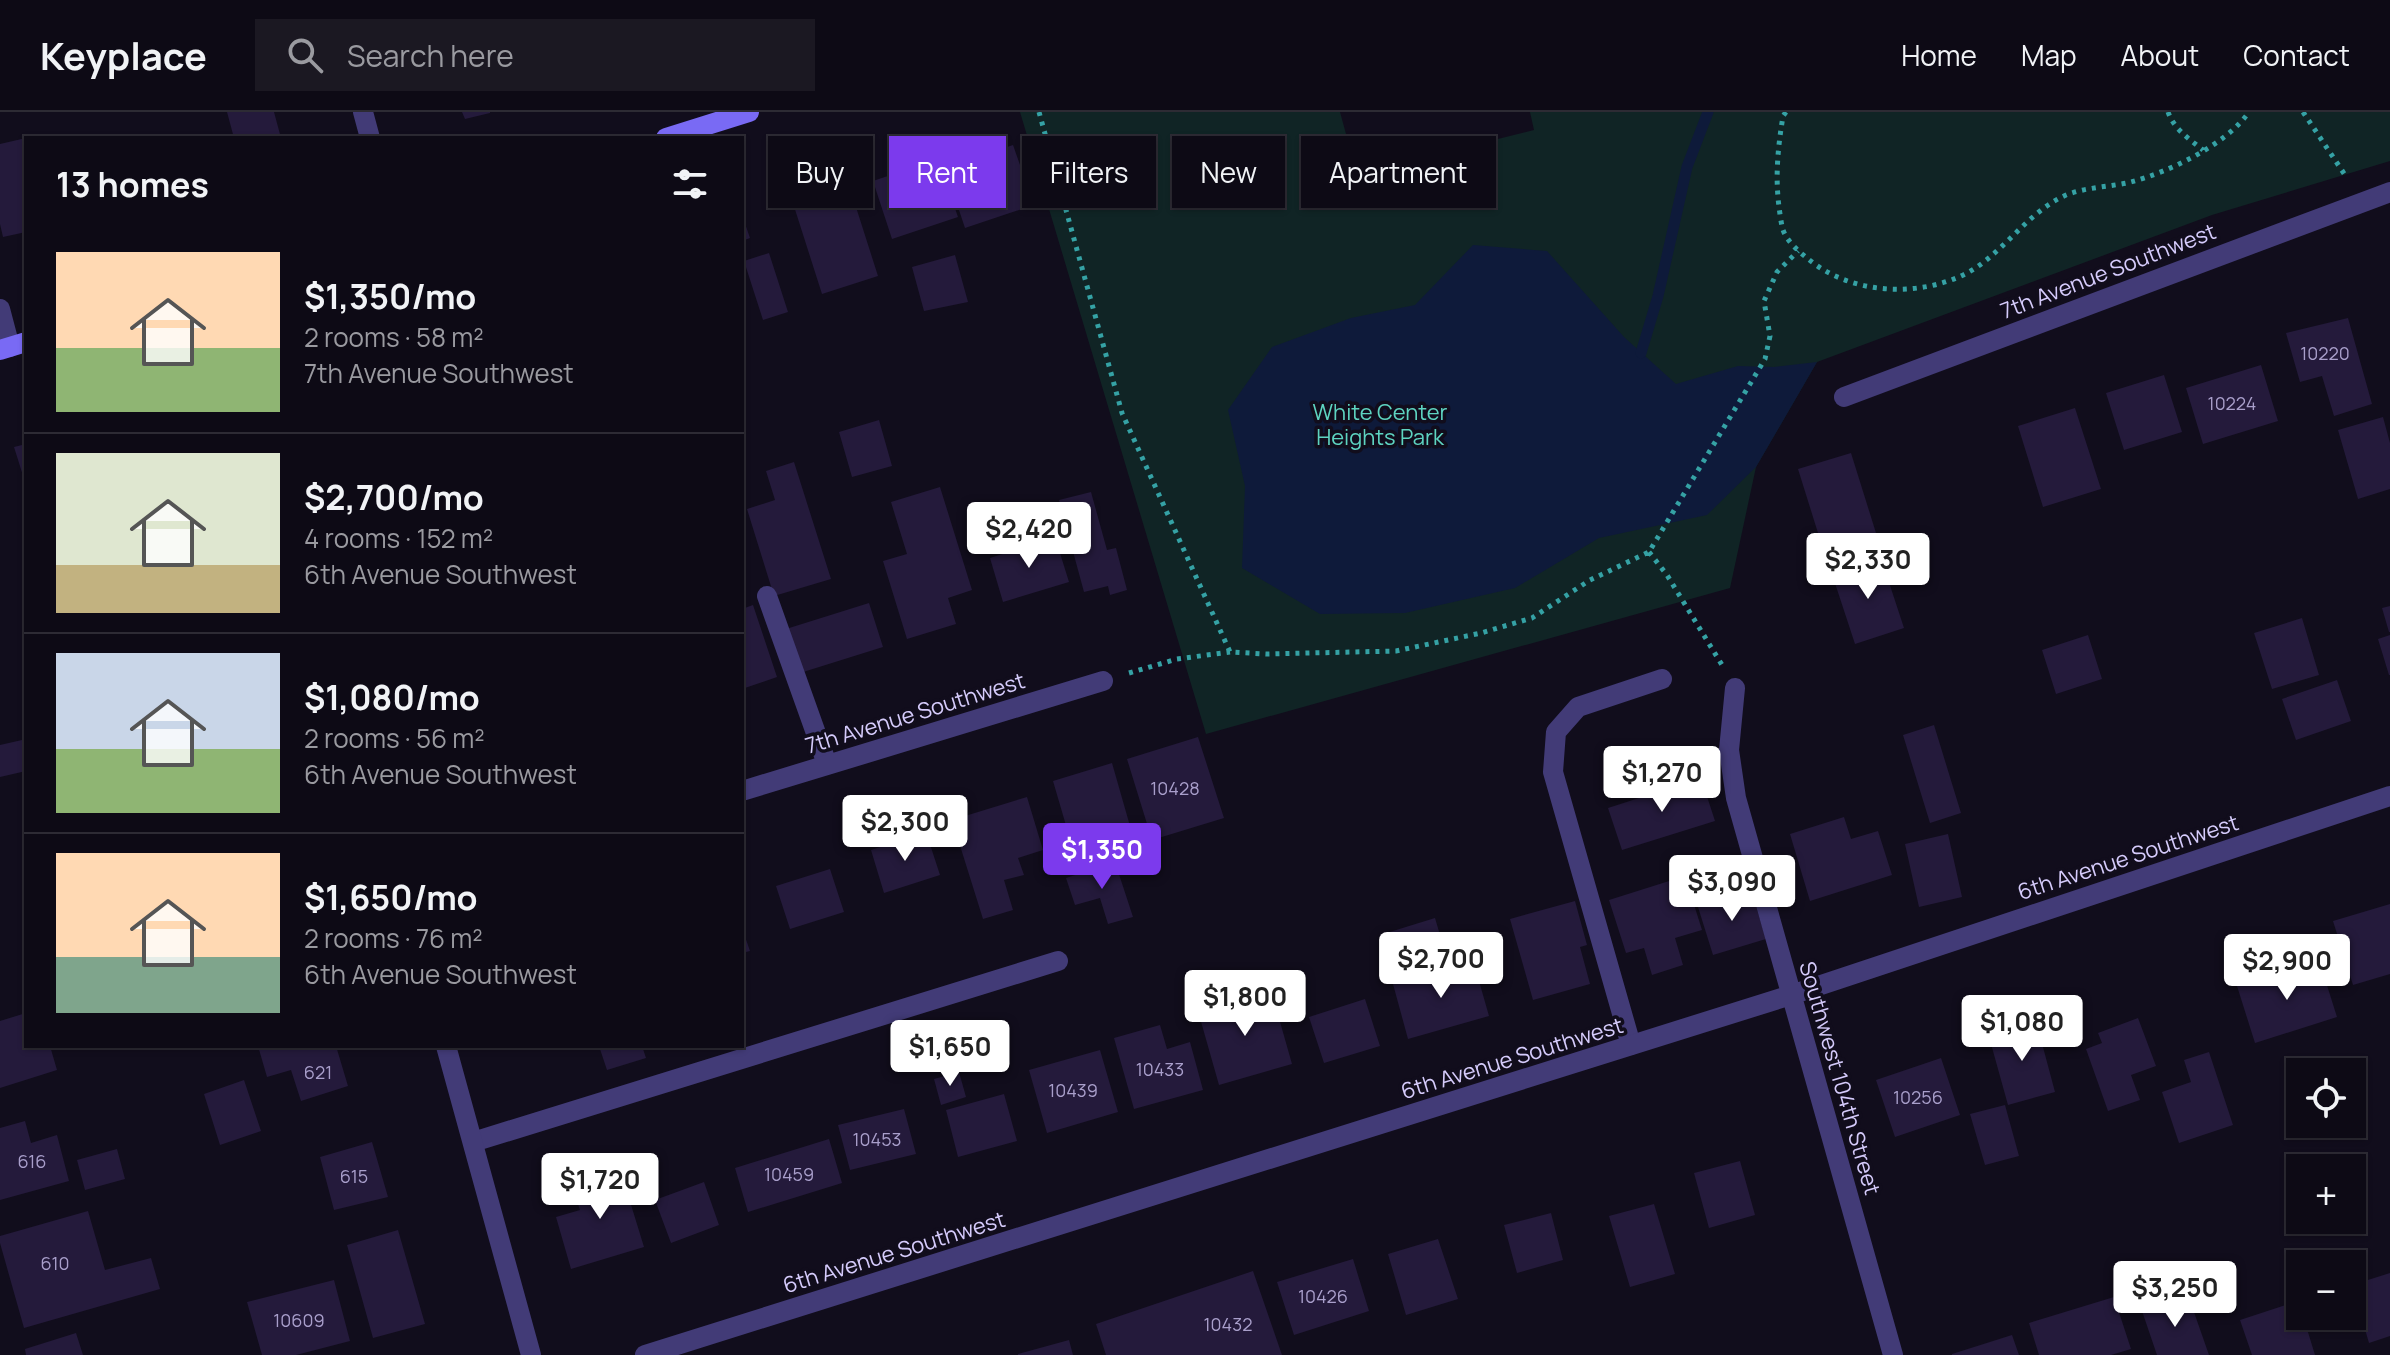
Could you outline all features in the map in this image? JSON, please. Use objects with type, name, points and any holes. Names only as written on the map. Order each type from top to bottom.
[{"type":"street","points":[[363,112],[369,136]]},
{"type":"street","points":[[672,136],[749,112]]},
{"type":"street","name":"7th Avenue Southwest","points":[[1844,397],[2390,192]]},
{"type":"street","points":[[0,309],[12,346]]},
{"type":"street","points":[[767,596],[827,764]]},
{"type":"street","points":[[1631,1045],[1553,772],[1556,732],[1578,707],[1662,679]]},
{"type":"street","name":"7th Avenue Southwest","points":[[744,790],[1103,681]]},
{"type":"street","name":"Southwest 104th Street","points":[[1735,688],[1729,750],[1736,798],[1893,1355]]},
{"type":"street","name":"6th Avenue Southwest","points":[[645,1355],[1791,995],[2390,796]]},
{"type":"street","points":[[473,1142],[1058,961]]},
{"type":"street","points":[[447,1048],[531,1355]]},
{"type":"path","points":[[1039,112],[1122,413],[1230,652]]},
{"type":"path","points":[[1786,112],[1778,148],[1776,180],[1784,232],[1798,251],[1817,267],[1847,282],[1883,289],[1924,287],[1961,276],[1986,261],[2050,203],[2070,193],[2132,181],[2180,165],[2240,126],[2249,112]]},
{"type":"path","points":[[2168,112],[2181,134],[2203,150]]},
{"type":"path","points":[[2303,112],[2363,201]]},
{"type":"path","points":[[1103,681],[1177,659],[1230,652],[1396,651],[1481,633],[1532,618],[1590,580],[1649,552],[1765,359],[1770,336],[1764,301],[1777,272],[1798,251]]},
{"type":"path","points":[[1649,552],[1700,627],[1735,688]]},
{"type":"green space","name":"White Center Heights Park","points":[[1020,112],[1340,112],[1347,136],[1301,136],[1301,208],[1496,208],[1496,139],[1534,130],[1530,112],[2390,112],[2390,161],[2212,215],[1817,362],[1756,467],[1730,588],[1206,734],[1049,208],[1156,208],[1156,136],[1027,136]]},
{"type":"water","points":[[1473,245],[1547,251],[1624,337],[1676,384],[1738,366],[1774,367],[1817,362],[1756,467],[1707,515],[1599,538],[1515,588],[1405,613],[1320,614],[1242,568],[1245,486],[1228,410],[1272,347],[1351,318],[1415,305]]},
{"type":"building","points":[[227,112],[274,112],[280,136],[233,136]]},
{"type":"building","points":[[462,112],[490,112],[490,113],[465,119]]},
{"type":"building","points":[[24,138],[24,232],[3,237],[0,224],[0,144]]},
{"type":"building","points":[[1013,145],[1022,171],[1022,208],[1025,208],[965,228],[958,208],[1006,208],[1006,147]]},
{"type":"building","points":[[889,176],[889,208],[955,208],[958,217],[892,239],[873,181]]},
{"type":"building","points":[[795,208],[856,208],[878,276],[822,294]]},
{"type":"building","points":[[744,221],[750,238],[744,240]]},
{"type":"building","points":[[769,253],[788,312],[763,320],[744,261]]},
{"type":"building","points":[[955,255],[968,302],[924,311],[912,267]]},
{"type":"building","points":[[2348,318],[2372,404],[2334,416],[2322,376],[2300,382],[2286,333]]},
{"type":"building","points":[[2261,365],[2278,421],[2203,444],[2186,388]]},
{"type":"building","points":[[2164,375],[2182,432],[2124,450],[2106,393]]},
{"type":"building","points":[[2075,408],[2101,489],[2043,507],[2018,426]]},
{"type":"building","points":[[2383,417],[2390,443],[2390,489],[2358,499],[2338,430]]},
{"type":"building","points":[[879,420],[892,466],[852,477],[839,432]]},
{"type":"building","points":[[24,444],[24,479],[14,447]]},
{"type":"building","points":[[1851,453],[1876,533],[1823,549],[1798,469]]},
{"type":"building","points":[[794,462],[831,579],[774,596],[747,509],[775,500],[766,471]]},
{"type":"building","points":[[940,487],[972,590],[948,598],[956,624],[907,639],[883,561],[907,554],[891,502]]},
{"type":"building","points":[[1091,492],[1107,550],[1116,548],[1127,590],[1110,595],[1108,586],[1084,592],[1059,500]]},
{"type":"building","points":[[1055,537],[1069,582],[1003,602],[990,558]]},
{"type":"building","points":[[1881,558],[1904,628],[1855,644],[1832,574]]},
{"type":"building","points":[[869,603],[883,647],[800,673],[786,629]]},
{"type":"building","points":[[753,605],[777,677],[744,688],[744,608]]},
{"type":"building","points":[[2390,606],[2390,632],[2389,632],[2382,608]]},
{"type":"building","points":[[2302,618],[2319,675],[2272,689],[2254,633]]},
{"type":"building","points":[[2088,635],[2102,679],[2056,694],[2042,650]]},
{"type":"building","points":[[2390,635],[2390,675],[2389,675],[2378,639]]},
{"type":"building","points":[[2337,680],[2351,721],[2296,740],[2282,699]]},
{"type":"building","points":[[1934,725],[1961,813],[1930,823],[1903,735]]},
{"type":"building","points":[[1198,737],[1224,818],[1152,840],[1127,759]]},
{"type":"building","points":[[22,740],[24,771],[0,777],[0,745]]},
{"type":"building","points":[[1112,763],[1136,847],[1077,863],[1053,781]]},
{"type":"building","points":[[1701,778],[1715,821],[1622,850],[1608,808]]},
{"type":"building","points":[[1027,797],[1043,850],[1018,858],[1024,875],[1004,880],[1013,910],[983,919],[952,820]]},
{"type":"building","points":[[1844,817],[1851,839],[1878,831],[1892,875],[1810,901],[1790,834]]},
{"type":"building","points":[[926,832],[940,875],[884,893],[871,850]]},
{"type":"building","points":[[1948,834],[1962,897],[1919,907],[1905,844]]},
{"type":"building","points":[[1115,862],[1133,917],[1108,924],[1100,898],[1075,905],[1066,878]]},
{"type":"building","points":[[830,869],[844,912],[790,929],[776,886]]},
{"type":"building","points":[[1685,876],[1702,930],[1675,938],[1683,965],[1652,975],[1644,948],[1626,953],[1609,900]]},
{"type":"building","points":[[1751,890],[1766,939],[1713,955],[1698,907]]},
{"type":"building","points":[[1575,901],[1587,945],[1580,947],[1590,984],[1533,1000],[1510,919]]},
{"type":"building","points":[[2390,904],[2390,974],[2353,985],[2333,921]]},
{"type":"building","points":[[1435,918],[1448,962],[1393,978],[1380,935]]},
{"type":"building","points":[[744,934],[750,951],[744,952]]},
{"type":"building","points":[[1473,960],[1489,1016],[1408,1039],[1393,984]]},
{"type":"building","points":[[2319,960],[2337,1017],[2255,1043],[2237,986]]},
{"type":"building","points":[[1271,990],[1292,1064],[1219,1085],[1198,1011]]},
{"type":"building","points":[[1365,999],[1380,1046],[1324,1063],[1309,1017]]},
{"type":"building","points":[[24,1014],[24,1048],[51,1048],[57,1070],[0,1088],[0,1021]]},
{"type":"building","points":[[2138,1018],[2156,1066],[2131,1075],[2140,1100],[2108,1111],[2086,1049],[2102,1043],[2098,1033]]},
{"type":"building","points":[[2036,1021],[2055,1092],[2008,1105],[1988,1033]]},
{"type":"building","points":[[1160,1025],[1167,1049],[1190,1042],[1203,1090],[1134,1109],[1114,1038]]},
{"type":"building","points":[[259,1048],[337,1048],[348,1086],[301,1101],[291,1070],[267,1077]]},
{"type":"building","points":[[600,1048],[643,1048],[646,1058],[607,1070]]},
{"type":"building","points":[[1100,1050],[1118,1112],[1047,1133],[1029,1070]]},
{"type":"building","points":[[2209,1052],[2233,1125],[2179,1143],[2162,1092],[2191,1082],[2184,1060]]},
{"type":"building","points":[[1941,1058],[1960,1115],[1895,1137],[1876,1080]]},
{"type":"building","points":[[959,1072],[966,1097],[941,1105],[934,1079]]},
{"type":"building","points":[[244,1080],[261,1131],[220,1145],[204,1094]]},
{"type":"building","points":[[1004,1094],[1017,1141],[958,1157],[946,1110]]},
{"type":"building","points":[[2005,1105],[2019,1156],[1985,1165],[1970,1114]]},
{"type":"building","points":[[904,1109],[916,1154],[850,1170],[838,1125]]},
{"type":"building","points":[[25,1121],[31,1143],[57,1135],[69,1181],[0,1200],[0,1128]]},
{"type":"building","points":[[829,1139],[842,1183],[748,1212],[735,1168]]},
{"type":"building","points":[[372,1142],[388,1197],[334,1210],[320,1157]]},
{"type":"building","points":[[117,1149],[125,1179],[85,1190],[77,1160]]},
{"type":"building","points":[[1740,1161],[1755,1215],[1709,1228],[1694,1173]]},
{"type":"building","points":[[620,1169],[644,1247],[571,1269],[556,1217],[580,1210],[571,1184]]},
{"type":"building","points":[[704,1182],[719,1225],[671,1243],[655,1200]]},
{"type":"building","points":[[1654,1204],[1675,1274],[1630,1287],[1609,1216]]},
{"type":"building","points":[[88,1211],[105,1270],[151,1258],[160,1289],[24,1328],[0,1236]]},
{"type":"building","points":[[1551,1213],[1563,1260],[1517,1273],[1504,1225]]},
{"type":"building","points":[[398,1230],[425,1324],[373,1338],[347,1245]]},
{"type":"building","points":[[1438,1239],[1458,1299],[1406,1315],[1388,1254]]},
{"type":"building","points":[[1353,1259],[1369,1311],[1294,1335],[1277,1282]]},
{"type":"building","points":[[1253,1271],[1282,1355],[1106,1355],[1096,1324]]},
{"type":"building","points":[[2390,1273],[2390,1336],[2369,1343],[2365,1330],[2366,1281]]},
{"type":"building","points":[[334,1280],[350,1341],[296,1355],[262,1355],[247,1302]]},
{"type":"building","points":[[2188,1295],[2209,1355],[2157,1355],[2142,1311]]},
{"type":"building","points":[[2114,1297],[2131,1349],[2111,1355],[2039,1355],[2029,1323]]},
{"type":"building","points":[[2286,1305],[2286,1330],[2307,1330],[2315,1355],[2252,1355],[2240,1320]]},
{"type":"building","points":[[76,1333],[83,1355],[26,1355],[25,1349]]},
{"type":"building","points":[[2012,1335],[2019,1355],[1952,1355],[1952,1354]]},
{"type":"building","points":[[1069,1340],[1073,1355],[1018,1355],[1018,1354]]},
{"type":"waterway","points":[[1641,353],[1658,296],[1687,167],[1708,112]]}]
